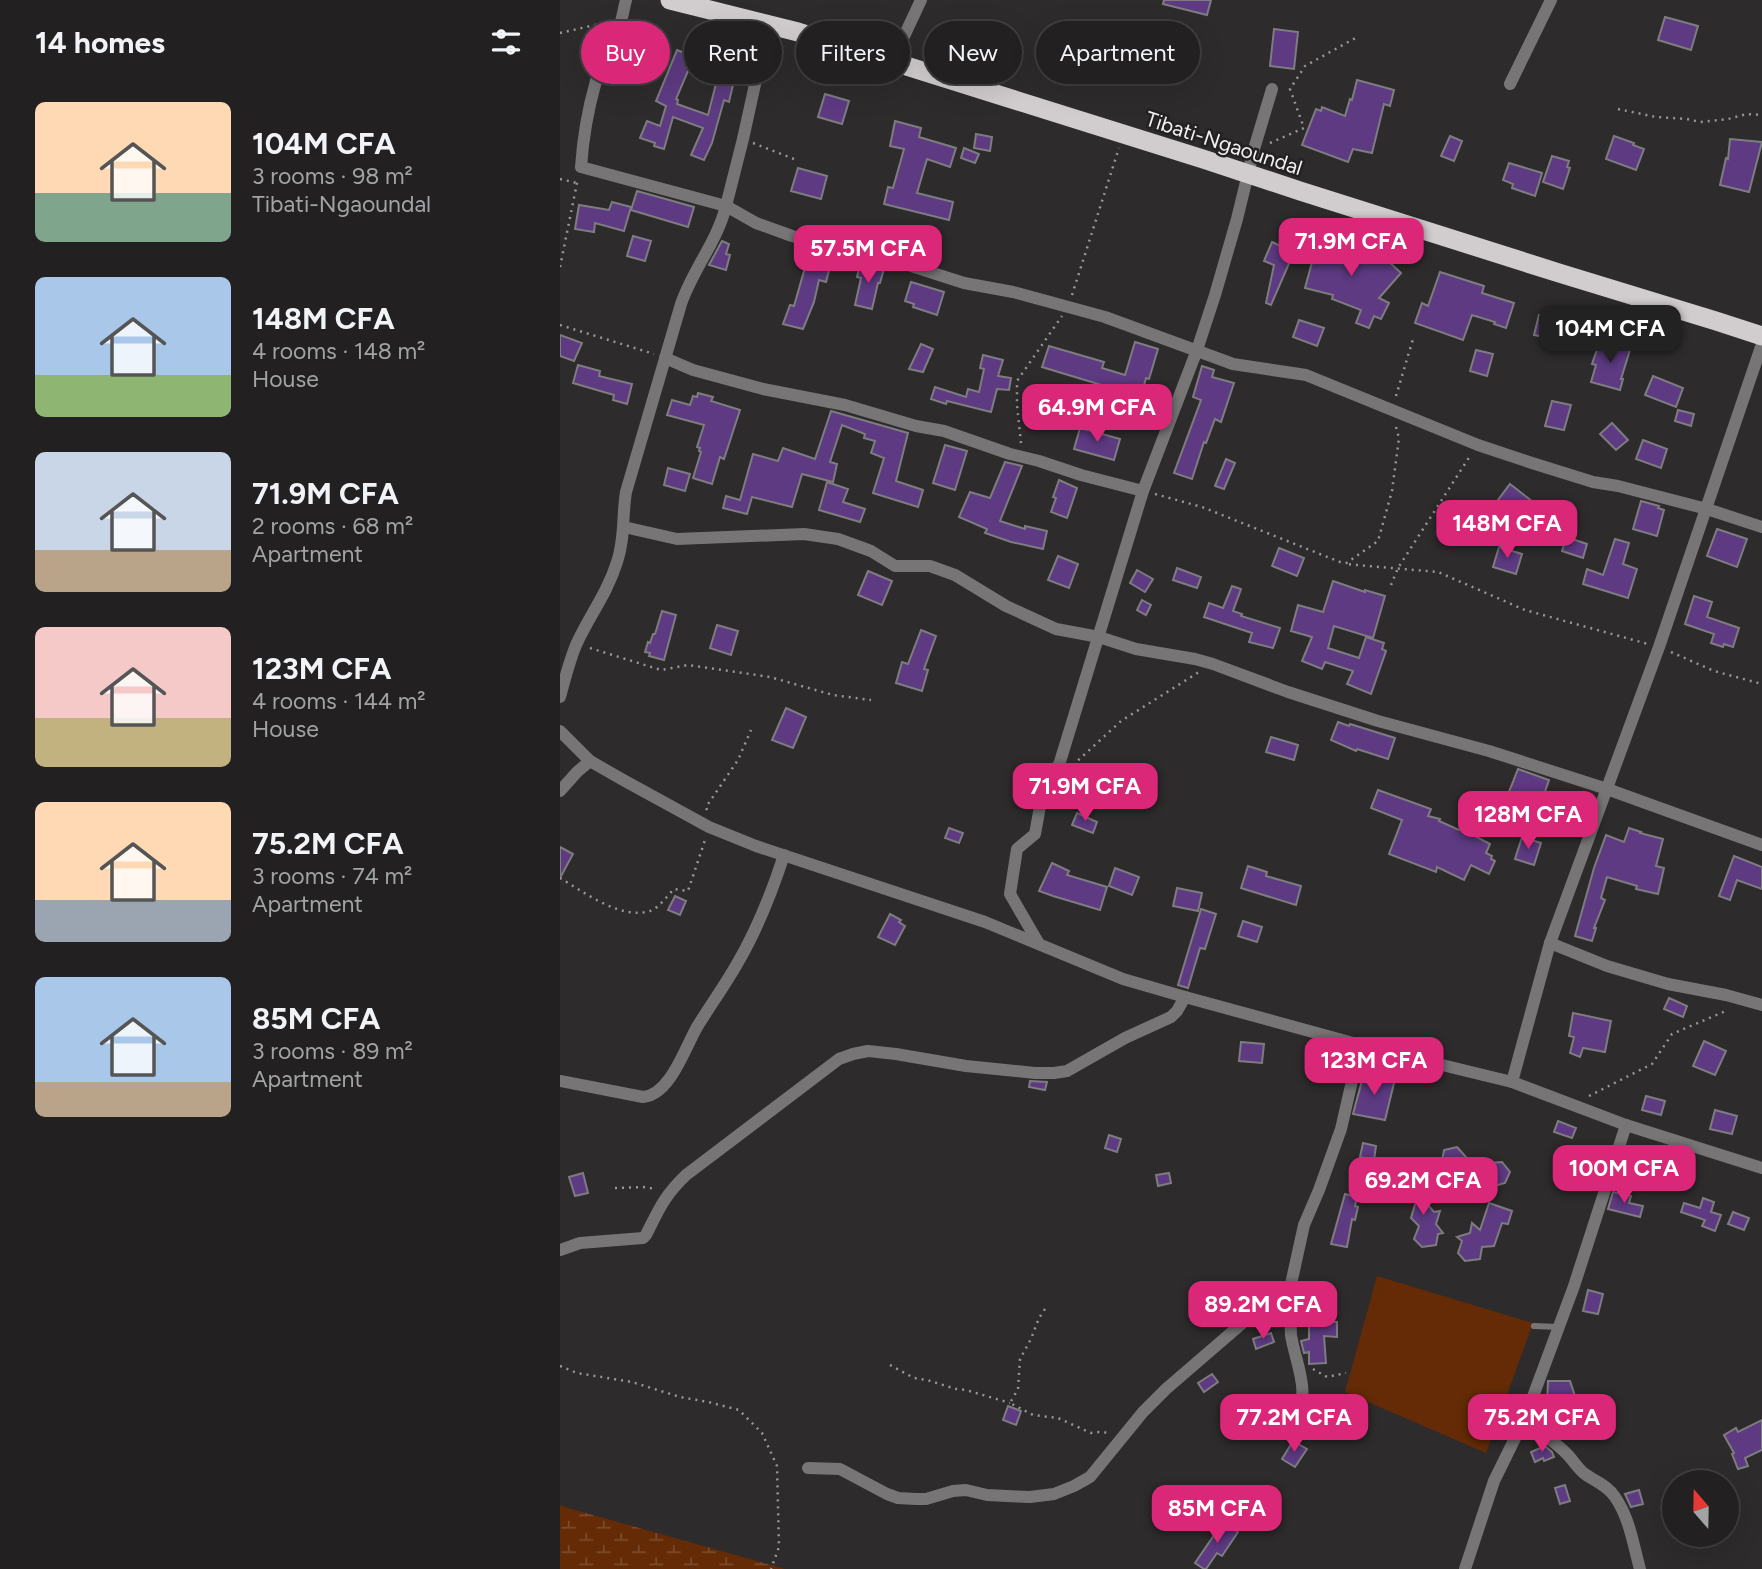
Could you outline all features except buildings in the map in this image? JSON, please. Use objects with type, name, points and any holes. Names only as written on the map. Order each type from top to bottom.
[{"type":"highway","name":"Tibati-Ngaoundal","points":[[670,0],[752,21]]},
{"type":"highway","name":"Tibati-Ngaoundal","points":[[910,68],[1762,337]]},
{"type":"street","points":[[626,0],[614,46],[597,78],[585,124],[581,167],[726,206],[757,223],[792,236],[871,253],[964,283],[1013,292],[1105,317],[1245,367],[1306,375],[1478,445],[1593,482],[1707,509],[1762,527]]},
{"type":"street","points":[[910,24],[921,0]]},
{"type":"street","points":[[1510,84],[1551,0]]},
{"type":"street","points":[[560,697],[577,643],[603,597],[621,548],[626,492],[687,285],[715,236],[726,206],[755,84]]},
{"type":"street","points":[[1039,944],[1010,894],[1017,849],[1035,834],[1041,801],[1055,782],[1049,774],[1059,765],[1143,491],[1197,351],[1230,244],[1272,89]]},
{"type":"street","points":[[1513,1082],[1550,943],[1659,647],[1762,344]]},
{"type":"street","points":[[665,358],[693,370],[772,391],[845,405],[916,426],[944,431],[1010,454],[1143,491]]},
{"type":"street","points":[[624,527],[677,539],[804,534],[838,539],[871,551],[895,566],[930,566],[954,575],[1006,606],[1056,629],[1099,636],[1136,649],[1213,664],[1356,714],[1489,751],[1607,789],[1762,845]]},
{"type":"street","points":[[560,731],[590,761],[709,827],[985,922],[1123,979],[1364,1046],[1513,1082],[1626,1125],[1762,1168]]},
{"type":"street","points":[[560,791],[590,761]]},
{"type":"street","points":[[560,1080],[643,1097],[659,1091],[739,962],[770,897],[784,855]]},
{"type":"street","points":[[1550,943],[1607,966],[1668,984],[1762,1005]]},
{"type":"street","points":[[560,1250],[580,1243],[643,1238],[670,1190],[685,1175],[839,1059],[868,1051],[1035,1073],[1067,1071],[1125,1038],[1171,1017],[1185,998]]},
{"type":"street","points":[[808,1468],[840,1469],[898,1498],[926,1499],[966,1490],[1007,1496],[1054,1494],[1090,1476],[1143,1412],[1196,1362],[1253,1314],[1287,1291],[1293,1278],[1304,1225],[1341,1129],[1364,1046]]},
{"type":"street","points":[[1465,1569],[1494,1481],[1525,1418],[1574,1286],[1626,1125]]},
{"type":"street","points":[[1287,1291],[1292,1304],[1291,1334],[1303,1394],[1302,1406],[1292,1421]]},
{"type":"street","points":[[1525,1418],[1568,1455],[1583,1472],[1604,1485],[1615,1496],[1626,1516],[1640,1569]]},
{"type":"lane","points":[[1534,1326],[1559,1327]]},
{"type":"path","points":[[560,33],[622,19]]},
{"type":"path","points":[[1254,149],[1304,128],[1290,89],[1305,66],[1359,36]]},
{"type":"path","points":[[1618,108],[1656,117],[1700,122],[1747,114],[1762,115]]},
{"type":"path","points":[[743,139],[794,159]]},
{"type":"path","points":[[560,179],[577,183],[560,267]]},
{"type":"path","points":[[560,325],[645,351]]},
{"type":"path","points":[[1345,564],[1377,541],[1381,528],[1392,491],[1399,438],[1392,409],[1413,339]]},
{"type":"path","points":[[1391,585],[1398,568],[1478,445]]},
{"type":"path","points":[[1143,491],[1202,507],[1345,564],[1438,572],[1525,610],[1659,647],[1714,671],[1762,684]]},
{"type":"path","points":[[577,643],[661,670],[688,666],[770,677],[833,695],[871,700]]},
{"type":"path","points":[[1073,764],[1121,721],[1213,664]]},
{"type":"path","points":[[560,878],[604,905],[635,913],[652,910],[674,889],[688,891],[709,827],[706,807],[738,760],[751,730]]},
{"type":"path","points":[[1570,1105],[1652,1064],[1672,1034],[1747,1001]]},
{"type":"path","points":[[615,1188],[670,1190]]},
{"type":"path","points":[[1010,1404],[1018,1389],[1020,1359],[1045,1309]]},
{"type":"path","points":[[1298,1361],[1327,1377],[1346,1373]]},
{"type":"path","points":[[890,1365],[914,1378],[966,1390],[1010,1404],[1033,1415],[1070,1422],[1091,1433],[1125,1435]]},
{"type":"path","points":[[560,1366],[577,1373],[632,1382],[680,1397],[739,1410],[762,1433],[777,1466],[779,1546],[771,1569]]},
{"type":"green space","points":[[1377,1276],[1533,1323],[1486,1453],[1345,1392]]},
{"type":"green space","points":[[560,1505],[568,1508],[785,1569],[560,1569]]}]
